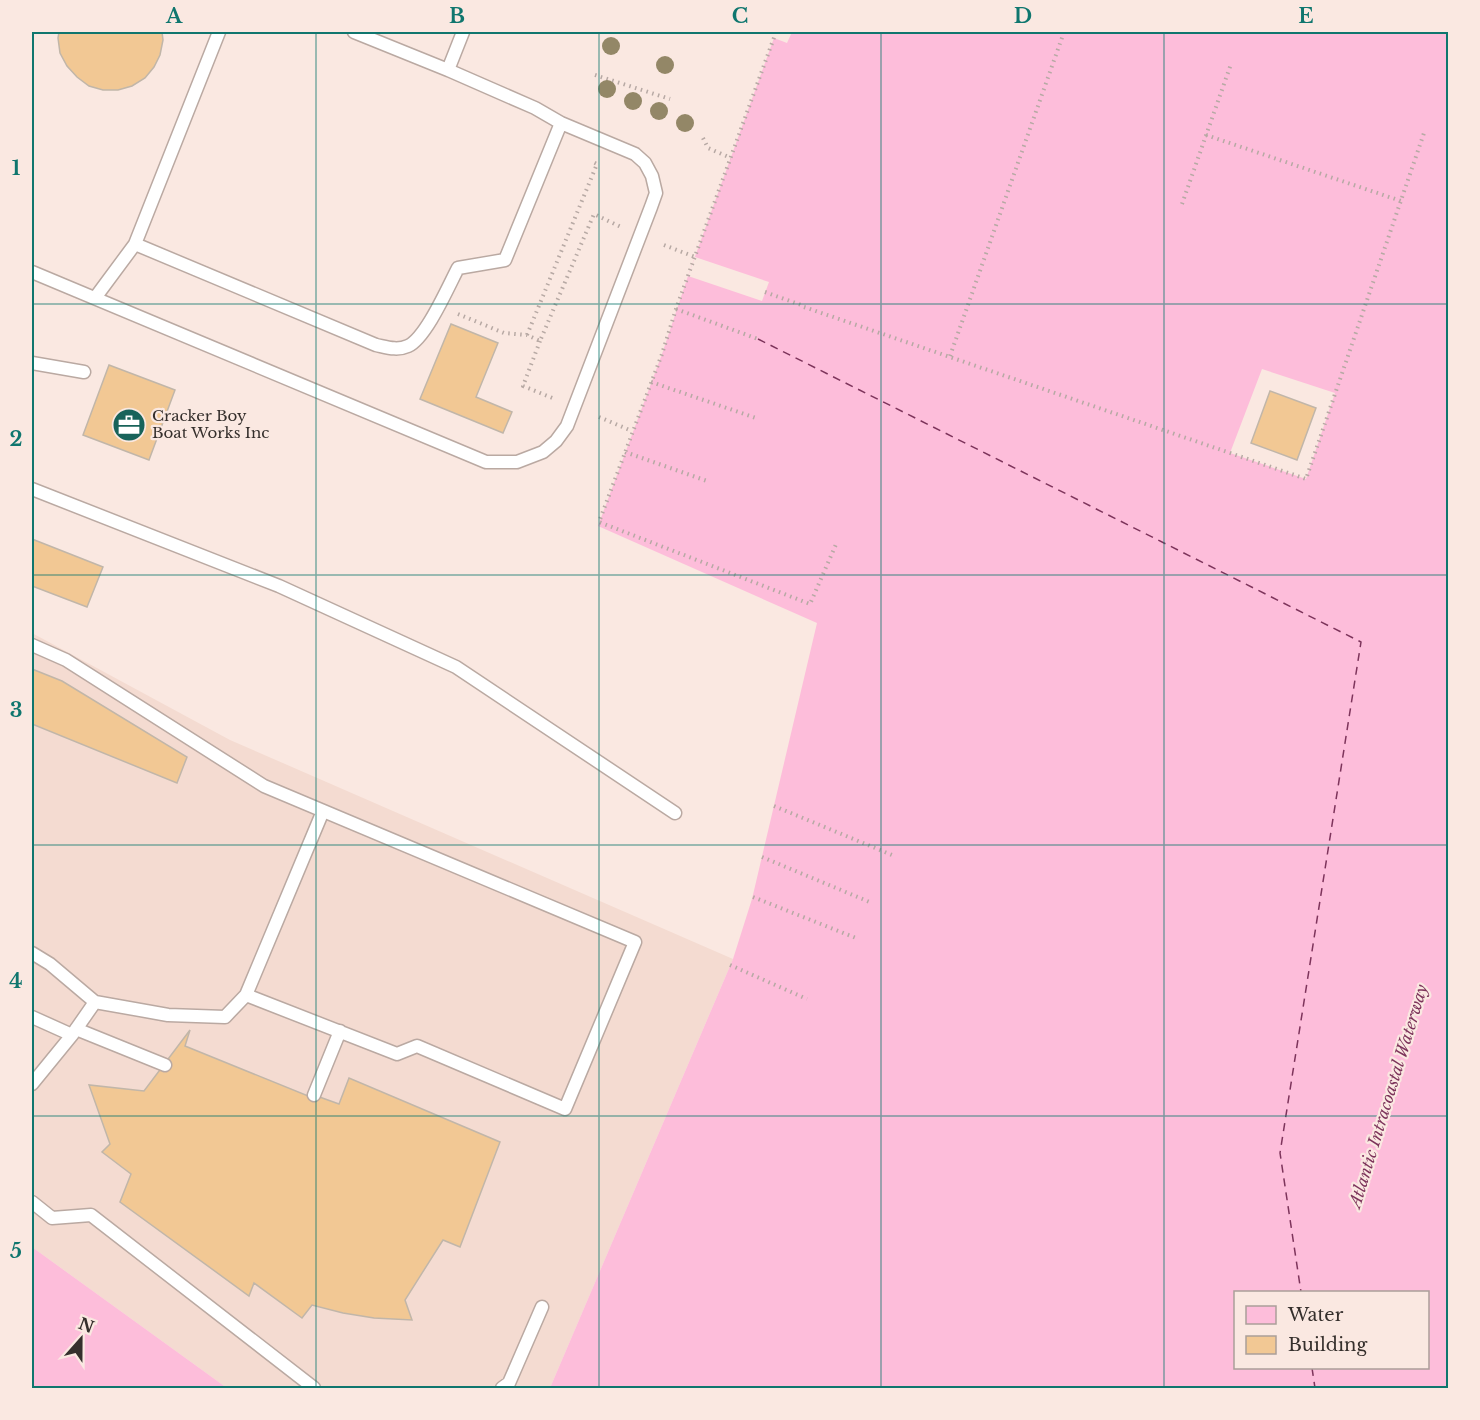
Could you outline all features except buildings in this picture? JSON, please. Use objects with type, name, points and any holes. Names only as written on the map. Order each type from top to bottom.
[{"type":"lane","points":[[95,298],[135,244],[219,32]]},
{"type":"lane","points":[[32,272],[486,462],[517,462],[543,452],[567,426],[656,193],[652,176],[645,163],[635,154],[561,123],[535,108],[448,70],[354,32]]},
{"type":"lane","points":[[448,70],[463,32]]},
{"type":"lane","points":[[135,244],[376,345],[392,349],[407,347],[425,332],[458,268],[505,260],[561,123]]},
{"type":"lane","points":[[32,363],[84,372]]},
{"type":"lane","points":[[32,489],[279,586],[456,668],[675,813]]},
{"type":"lane","points":[[32,645],[66,660],[264,786],[635,942],[565,1109],[417,1046],[397,1054],[246,995]]},
{"type":"lane","points":[[32,953],[50,964],[95,1002],[168,1016],[225,1017],[246,995],[323,811]]},
{"type":"lane","points":[[32,1084],[95,1002]]},
{"type":"lane","points":[[32,1017],[165,1065]]},
{"type":"lane","points":[[314,1095],[340,1032]]},
{"type":"lane","points":[[32,1202],[52,1218],[91,1215],[314,1389]]},
{"type":"lane","points":[[502,1389],[508,1383],[542,1307]]},
{"type":"path","points":[[776,32],[600,522],[810,604],[837,543]]},
{"type":"path","points":[[950,356],[1064,32]]},
{"type":"path","points":[[1182,204],[1231,64]]},
{"type":"path","points":[[595,75],[670,99]]},
{"type":"path","points":[[804,307],[1306,478],[1425,130]]},
{"type":"path","points":[[1206,135],[1401,201]]},
{"type":"path","points":[[703,138],[708,148],[731,158]]},
{"type":"path","points":[[527,335],[597,164],[589,160]]},
{"type":"path","points":[[559,400],[523,386],[594,214],[621,227]]},
{"type":"path","points":[[664,245],[695,257]]},
{"type":"path","points":[[765,292],[855,324]]},
{"type":"path","points":[[438,306],[504,333],[527,335],[540,341]]},
{"type":"path","points":[[676,309],[758,339]]},
{"type":"path","points":[[651,382],[756,418]]},
{"type":"path","points":[[599,417],[632,431]]},
{"type":"path","points":[[625,452],[707,482]]},
{"type":"path","points":[[774,806],[892,855]]},
{"type":"path","points":[[762,858],[872,903]]},
{"type":"path","points":[[753,897],[856,938]]},
{"type":"path","points":[[730,965],[807,999]]},
{"type":"shaded area","points":[[32,633],[230,740],[733,959],[550,1388],[227,1388],[32,1247]]},
{"type":"water","name":"Atlantic Intracoastal Waterway","points":[[792,32],[1448,32],[1448,1388],[550,1388],[733,959],[752,899],[817,623],[598,526],[662,354],[774,38],[787,43]]},
{"type":"water","points":[[32,1247],[227,1388],[32,1388]]},
{"type":"pier","points":[[695,257],[769,282],[762,301],[688,276]]},
{"type":"pier","points":[[1262,369],[1335,393],[1306,479],[1230,453]]},
{"type":"ferry route","points":[[758,339],[1361,642],[1280,1153],[1301,1291]]},
{"type":"ferry route","points":[[1312,1369],[1315,1388]]},
{"type":"place","name":"Cracker Boy Boat Works Inc","points":[[129,425]]}]
